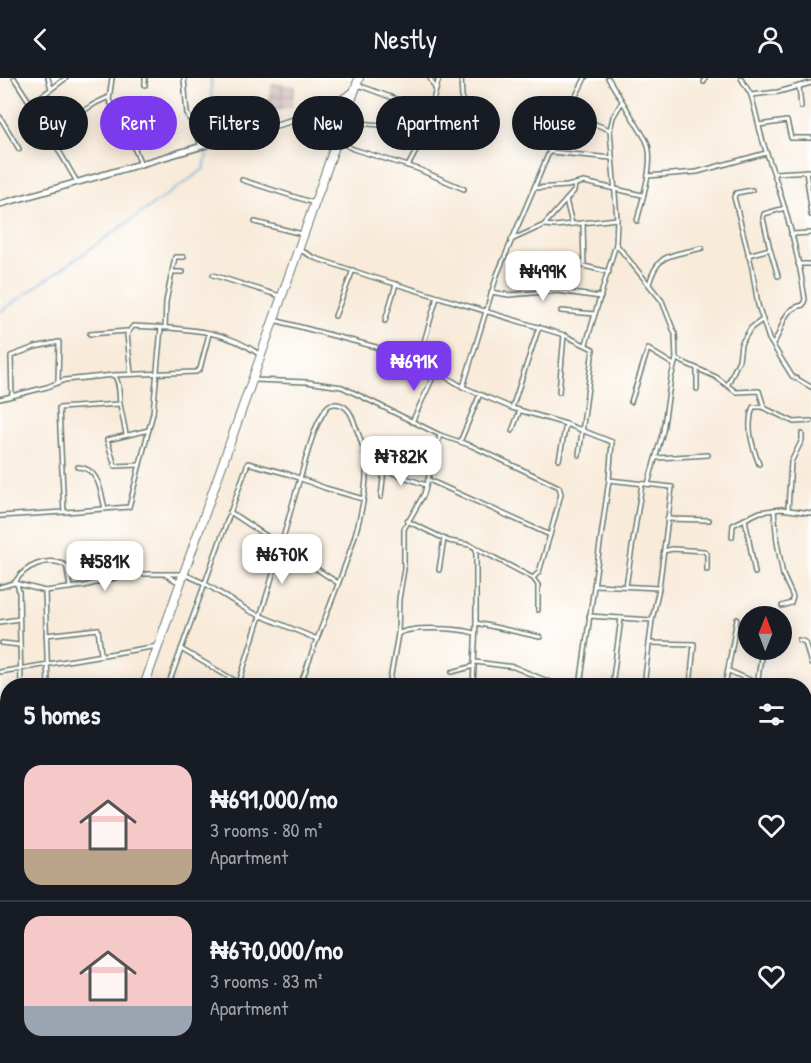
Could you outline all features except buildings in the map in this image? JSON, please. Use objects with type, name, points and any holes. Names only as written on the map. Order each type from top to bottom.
[{"type":"highway","points":[[147,678],[334,150]]},
{"type":"street","points":[[14,78],[26,96]]},
{"type":"street","points":[[48,78],[51,88]]},
{"type":"street","points":[[41,96],[66,78]]},
{"type":"street","points":[[109,96],[112,78]]},
{"type":"street","points":[[145,78],[145,85]]},
{"type":"street","points":[[184,78],[189,118]]},
{"type":"street","points":[[430,78],[436,90]]},
{"type":"street","points":[[408,166],[423,138],[440,82],[439,78]]},
{"type":"street","points":[[461,78],[462,96]]},
{"type":"street","points":[[576,96],[585,78]]},
{"type":"street","points":[[608,78],[649,145],[648,176],[638,221]]},
{"type":"street","points":[[741,78],[751,95],[766,153],[775,173],[785,208],[805,303],[789,310],[773,344]]},
{"type":"street","points":[[751,95],[811,83]]},
{"type":"street","points":[[356,84],[388,96]]},
{"type":"street","points":[[799,87],[801,107]]},
{"type":"street","points":[[585,345],[616,244],[617,219],[610,130],[613,117],[622,102]]},
{"type":"street","points":[[0,117],[18,147]]},
{"type":"street","points":[[759,125],[787,122],[791,138],[811,138]]},
{"type":"street","points":[[597,125],[610,130]]},
{"type":"street","points":[[59,150],[78,184]]},
{"type":"street","points":[[134,150],[141,164]]},
{"type":"street","points":[[0,204],[78,184],[190,150]]},
{"type":"street","points":[[359,150],[408,166],[464,189]]},
{"type":"street","points":[[463,387],[491,292],[511,240],[551,152],[611,158]]},
{"type":"street","points":[[648,176],[697,172],[766,153]]},
{"type":"street","points":[[775,173],[809,171],[811,215]]},
{"type":"street","points":[[242,180],[315,203]]},
{"type":"street","points":[[535,188],[584,182],[643,195]]},
{"type":"street","points":[[511,240],[544,225],[574,191],[576,183]]},
{"type":"street","points":[[753,190],[734,195],[761,321],[769,339],[792,376],[811,387]]},
{"type":"street","points":[[566,200],[572,224]]},
{"type":"street","points":[[778,276],[770,249],[764,214],[785,208]]},
{"type":"street","points":[[544,225],[555,226],[617,219]]},
{"type":"street","points":[[255,222],[304,235]]},
{"type":"street","points":[[583,223],[584,266],[609,272]]},
{"type":"street","points":[[791,234],[811,233]]},
{"type":"street","points":[[616,244],[666,308],[675,333],[676,359],[657,458],[648,484]]},
{"type":"street","points":[[649,284],[654,267],[662,260],[702,248]]},
{"type":"street","points":[[299,249],[315,258],[564,335],[593,349],[579,455]]},
{"type":"street","points":[[748,255],[770,249]]},
{"type":"street","points":[[0,516],[128,507],[155,400],[155,374],[176,256],[184,257]]},
{"type":"street","points":[[798,264],[811,264]]},
{"type":"street","points":[[335,316],[353,270]]},
{"type":"street","points":[[173,272],[183,272]]},
{"type":"street","points":[[213,275],[281,297]]},
{"type":"street","points":[[385,321],[396,284]]},
{"type":"street","points":[[491,292],[509,295],[556,291],[601,297]]},
{"type":"street","points":[[424,342],[437,297]]},
{"type":"street","points":[[561,312],[595,315]]},
{"type":"street","points":[[273,320],[376,347],[436,371],[463,387],[512,408],[566,424],[612,442],[609,480],[581,678]]},
{"type":"street","points":[[728,385],[739,360],[741,344],[750,330],[761,321]]},
{"type":"street","points":[[90,334],[127,331],[134,326],[187,328],[244,344],[261,355]]},
{"type":"street","points":[[512,408],[539,327]]},
{"type":"street","points":[[127,331],[131,374]]},
{"type":"street","points":[[0,399],[58,382],[199,370],[210,334]]},
{"type":"street","points":[[559,392],[564,335]]},
{"type":"street","points":[[12,396],[11,356],[35,347],[59,343],[58,382]]},
{"type":"street","points":[[631,402],[648,349],[674,365]]},
{"type":"street","points":[[676,359],[716,377],[738,392],[759,391],[764,408]]},
{"type":"street","points":[[697,369],[697,389]]},
{"type":"street","points":[[412,422],[436,371]]},
{"type":"street","points":[[116,376],[126,435]]},
{"type":"street","points":[[252,380],[314,383],[342,387],[440,435],[559,487],[561,494],[550,535],[539,572],[533,578]]},
{"type":"street","points":[[460,442],[480,394]]},
{"type":"street","points":[[64,512],[59,408],[120,404]]},
{"type":"street","points":[[240,678],[320,418],[330,405],[339,404],[348,410],[353,419],[365,455],[363,499],[338,583],[303,678]]},
{"type":"street","points":[[759,464],[749,430],[752,408],[756,406],[764,408],[794,422],[811,421]]},
{"type":"street","points":[[512,431],[520,410]]},
{"type":"street","points":[[559,460],[566,424]]},
{"type":"street","points":[[139,465],[118,467],[114,464],[108,438],[149,430]]},
{"type":"street","points":[[788,509],[791,462],[802,440],[802,434]]},
{"type":"street","points":[[390,678],[398,634],[399,599],[404,569],[404,529],[422,498],[429,480],[440,435]]},
{"type":"street","points":[[657,458],[708,455]]},
{"type":"street","points":[[171,678],[248,463],[363,499]]},
{"type":"street","points":[[78,467],[94,474],[100,487],[105,510]]},
{"type":"street","points":[[381,497],[384,470],[426,485]]},
{"type":"street","points":[[429,480],[550,535]]},
{"type":"street","points":[[609,480],[672,486],[645,678]]},
{"type":"street","points":[[626,586],[642,484]]},
{"type":"street","points":[[732,537],[733,525],[760,512],[788,509],[811,513]]},
{"type":"street","points":[[774,510],[775,532],[783,575],[793,597],[792,602],[782,606]]},
{"type":"street","points":[[230,512],[338,583]]},
{"type":"street","points":[[667,519],[709,520]]},
{"type":"street","points":[[745,519],[755,573]]},
{"type":"street","points":[[407,521],[444,539],[476,548],[479,552],[533,578],[538,585],[538,610]]},
{"type":"street","points":[[440,570],[444,539]]},
{"type":"street","points":[[663,546],[672,549]]},
{"type":"street","points":[[663,551],[704,550],[707,554],[707,570]]},
{"type":"street","points":[[473,678],[479,552]]},
{"type":"street","points":[[16,583],[20,574],[30,567],[43,562],[56,562],[67,568],[70,588]]},
{"type":"street","points":[[0,587],[16,583],[45,591],[111,580],[130,574],[184,574],[204,583],[249,611],[317,639]]},
{"type":"street","points":[[164,575],[180,584]]},
{"type":"street","points":[[16,583],[19,589],[21,678]]},
{"type":"street","points":[[19,589],[22,585]]},
{"type":"street","points":[[595,585],[659,588]]},
{"type":"street","points":[[45,591],[48,678]]},
{"type":"street","points":[[589,616],[652,620]]},
{"type":"street","points":[[613,678],[621,618]]},
{"type":"street","points":[[0,621],[19,619]]},
{"type":"street","points":[[727,678],[737,619]]},
{"type":"street","points":[[476,623],[540,637]]},
{"type":"street","points":[[398,628],[403,631]]},
{"type":"street","points":[[398,634],[403,631],[475,628]]},
{"type":"street","points":[[46,635],[98,629],[101,654]]},
{"type":"street","points":[[466,630],[474,633]]},
{"type":"street","points":[[799,639],[805,642],[811,664]]},
{"type":"street","points":[[2,643],[20,645]]},
{"type":"street","points":[[650,644],[694,644],[691,678]]},
{"type":"street","points":[[0,672],[158,646]]},
{"type":"street","points":[[181,649],[228,678]]},
{"type":"street","points":[[758,678],[761,660]]},
{"type":"street","points":[[452,672],[474,664],[514,667],[540,678]]},
{"type":"street","points":[[729,671],[744,678]]},
{"type":"shaded area","points":[[272,83],[296,86],[294,96],[292,96],[292,107],[280,110],[280,96],[269,96]]},
{"type":"waterway","points":[[211,78],[211,96]]},
{"type":"waterway","points":[[0,312],[204,169],[208,150]]}]
